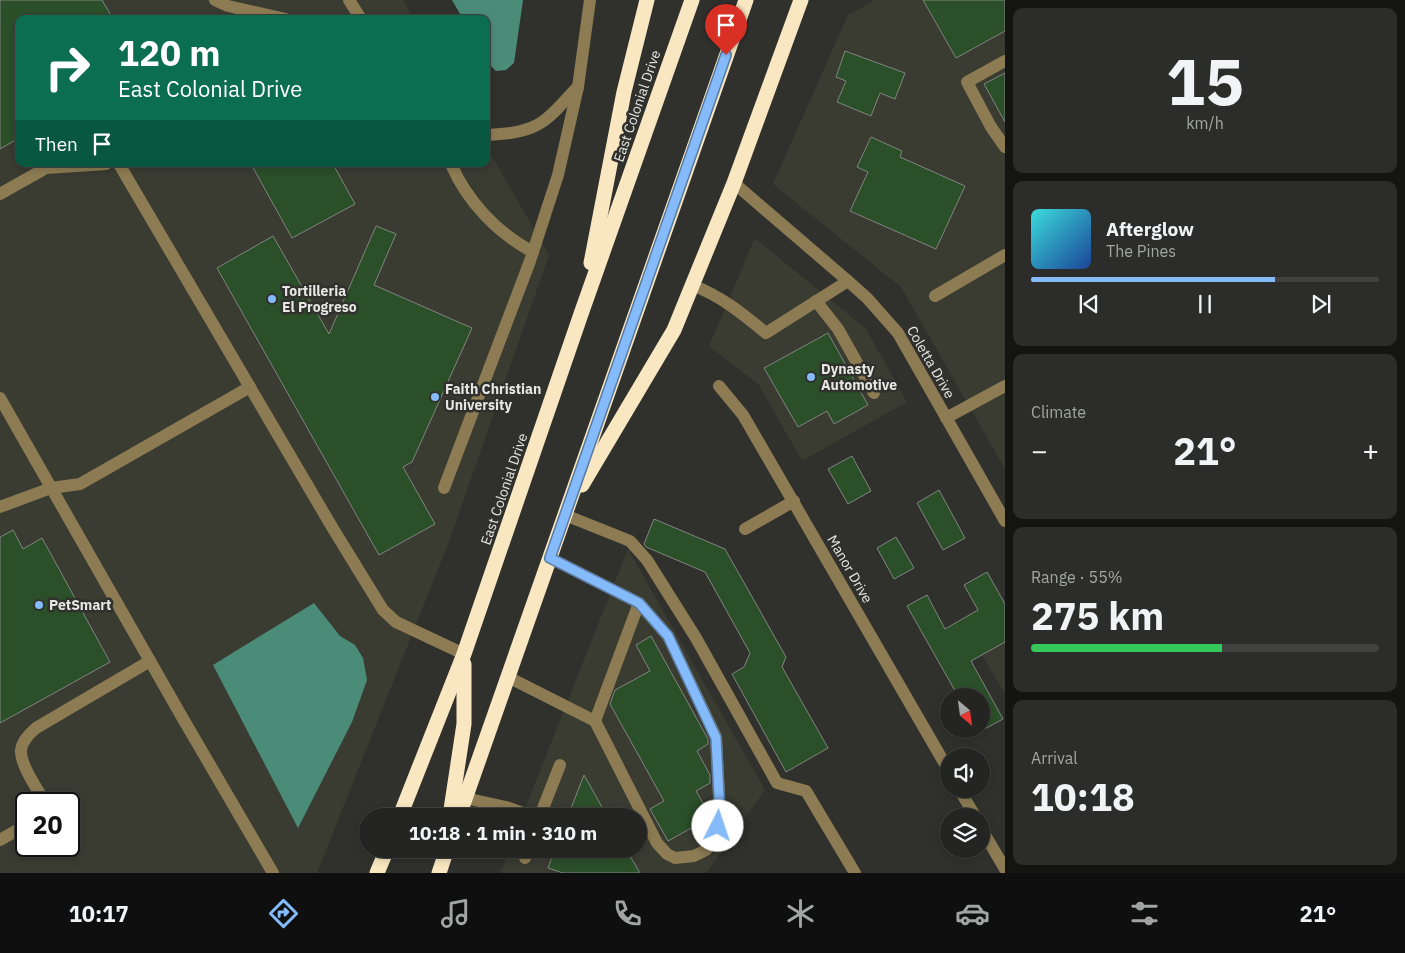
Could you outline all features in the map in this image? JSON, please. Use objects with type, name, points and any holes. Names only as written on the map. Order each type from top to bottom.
[{"type":"highway","points":[[581,314],[624,92],[647,0]]},
{"type":"highway","name":"East Colonial Drive","points":[[403,808],[464,654],[692,0]]},
{"type":"highway","points":[[462,808],[746,0]]},
{"type":"highway","points":[[565,515],[674,330],[734,183],[801,0]]},
{"type":"highway","points":[[451,808],[464,724],[464,654]]},
{"type":"highway","points":[[377,873],[383,858]]},
{"type":"street","points":[[215,0],[228,6],[268,15]]},
{"type":"street","points":[[349,0],[358,15]]},
{"type":"street","points":[[444,488],[533,252],[558,175],[578,87],[590,0]]},
{"type":"street","points":[[1005,61],[967,82],[1005,147]]},
{"type":"street","points":[[490,135],[513,133],[537,125],[549,117],[578,87]]},
{"type":"street","points":[[0,194],[46,168],[61,167]]},
{"type":"street","points":[[121,167],[383,610],[396,622],[464,654]]},
{"type":"street","points":[[453,167],[470,196],[488,219],[505,235],[533,252]]},
{"type":"street","name":"Coletta Drive","points":[[734,183],[848,281],[898,332],[1005,522]]},
{"type":"street","points":[[935,296],[1005,255]]},
{"type":"street","points":[[692,285],[710,292],[727,302],[766,333],[848,281]]},
{"type":"street","points":[[816,301],[838,329],[874,392]]},
{"type":"street","name":"Manor Drive","points":[[719,386],[743,414],[940,755]]},
{"type":"street","points":[[946,418],[1005,386]]},
{"type":"street","points":[[0,508],[51,488],[80,484],[250,387]]},
{"type":"street","points":[[0,398],[274,873]]},
{"type":"street","points":[[745,529],[794,501]]},
{"type":"street","points":[[565,515],[630,541],[647,560],[696,638],[777,783],[806,791],[855,873]]},
{"type":"street","points":[[508,677],[595,721],[657,843],[667,854],[675,858],[694,856],[706,850],[715,837],[720,815],[716,738],[668,636],[639,603],[550,558]]},
{"type":"street","points":[[595,721],[639,603]]},
{"type":"street","points":[[39,792],[23,762],[21,750],[26,737],[36,728],[150,661]]},
{"type":"street","points":[[543,808],[560,765]]},
{"type":"street","points":[[465,798],[509,808]]},
{"type":"street","points":[[0,840],[15,831]]},
{"type":"street","points":[[990,843],[1005,869]]},
{"type":"shaded area","points":[[0,0],[403,0],[412,15],[15,15],[15,167],[490,167],[490,153],[549,255],[450,539],[317,873],[0,873]]},
{"type":"shaded area","points":[[452,0],[523,0],[514,63],[506,70],[496,71],[490,65],[490,15],[461,15]]},
{"type":"shaded area","points":[[875,0],[1005,0],[1005,469],[901,287],[773,184],[848,15]]},
{"type":"shaded area","points":[[755,238],[866,329],[907,402],[802,461],[759,385],[709,346]]},
{"type":"shaded area","points":[[628,549],[765,790],[706,873],[500,873],[506,858],[647,858],[647,808],[525,808]]},
{"type":"shaded area","points":[[314,603],[340,636],[355,645],[363,658],[367,680],[352,722],[298,828],[213,665]]},
{"type":"shaded area","points":[[1005,642],[1005,694],[982,655]]},
{"type":"building","points":[[0,0],[102,0],[111,15],[15,15],[15,140],[0,149]]},
{"type":"building","points":[[923,0],[1005,0],[1005,31],[956,58]]},
{"type":"building","points":[[845,51],[905,73],[895,99],[880,93],[871,116],[837,102],[846,81],[836,77]]},
{"type":"building","points":[[1005,73],[1005,122],[984,84]]},
{"type":"building","points":[[871,137],[902,151],[900,157],[965,186],[936,249],[850,211],[868,172],[857,167]]},
{"type":"building","points":[[253,167],[335,167],[355,204],[292,238]]},
{"type":"building","points":[[376,226],[396,234],[374,285],[472,328],[412,462],[403,467],[435,524],[379,555],[217,268],[273,236],[329,334]]},
{"type":"building","points":[[828,333],[868,405],[834,424],[827,411],[798,427],[764,368]]},
{"type":"building","points":[[852,456],[871,491],[848,504],[828,469]]},
{"type":"building","points":[[939,490],[965,538],[943,550],[917,503]]},
{"type":"building","points":[[654,519],[725,549],[786,657],[782,667],[828,748],[786,772],[732,674],[744,667],[750,653],[705,572],[646,547],[644,544]]},
{"type":"building","name":"PetSmart","points":[[13,530],[23,549],[42,538],[110,662],[0,723],[0,537]]},
{"type":"building","points":[[896,537],[914,568],[894,579],[877,548]]},
{"type":"building","points":[[987,572],[1005,604],[1005,642],[971,661],[986,688],[953,688],[907,606],[927,595],[945,629],[978,610],[964,585]]},
{"type":"building","points":[[651,636],[708,739],[708,744],[697,751],[710,775],[710,783],[696,791],[711,817],[668,841],[650,809],[664,801],[610,704],[615,690],[650,671],[636,645]]},
{"type":"building","points":[[990,695],[1003,719],[990,726]]},
{"type":"building","points":[[584,775],[603,808],[571,808]]},
{"type":"building","points":[[552,858],[631,858],[640,873],[563,873],[548,868]]},
{"type":"place","name":"Tortilleria El Progreso","points":[[272,299]]},
{"type":"place","name":"Dynasty Automotive","points":[[811,377]]},
{"type":"place","name":"Faith Christian University","points":[[435,397]]},
{"type":"place","name":"PetSmart","points":[[39,605]]},
{"type":"route","points":[[718,826],[720,815],[716,738],[689,677],[668,636],[639,603],[550,558],[726,55]]}]
